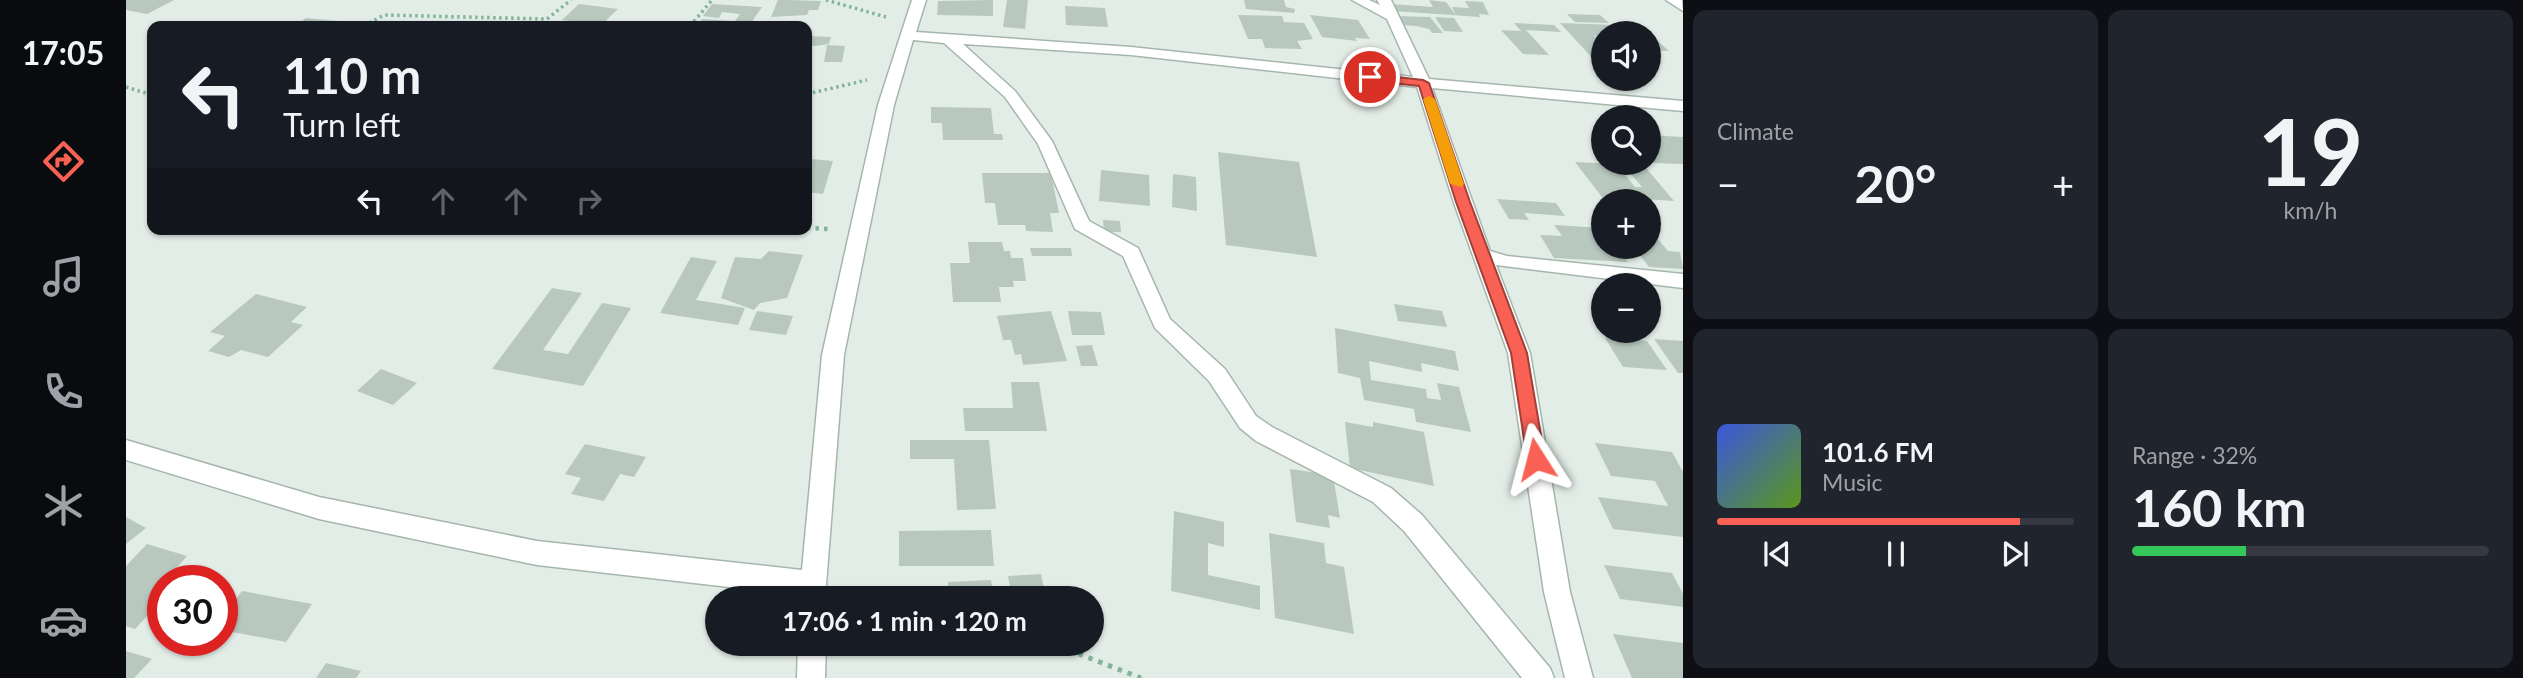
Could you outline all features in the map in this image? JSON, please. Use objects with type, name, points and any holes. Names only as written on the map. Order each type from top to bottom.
[{"type":"street","points":[[813,586],[833,355],[886,105],[919,0]]},
{"type":"street","points":[[1359,0],[1394,17]]},
{"type":"street","points":[[1384,0],[1423,83],[1519,353],[1557,592],[1580,678]]},
{"type":"street","points":[[1673,0],[1683,7]]},
{"type":"street","points":[[910,30],[948,39],[1131,51],[1423,83],[1683,106]]},
{"type":"street","points":[[948,39],[984,67],[1010,94],[1046,144],[1081,225],[1131,252],[1136,258],[1162,323],[1217,375],[1248,422],[1264,434],[1382,495],[1412,523],[1540,678]]},
{"type":"street","points":[[1483,255],[1507,262],[1683,281]]},
{"type":"street","points":[[126,450],[319,508],[537,553],[777,586]]},
{"type":"street","points":[[811,678],[812,656]]},
{"type":"path","points":[[373,21],[384,15],[547,19],[570,0]]},
{"type":"path","points":[[694,21],[712,0]]},
{"type":"path","points":[[826,0],[910,30]]},
{"type":"path","points":[[812,93],[897,74]]},
{"type":"path","points":[[126,87],[147,93]]},
{"type":"path","points":[[1084,656],[1141,678]]},
{"type":"building","points":[[126,0],[174,0],[147,14],[126,10]]},
{"type":"building","points":[[778,0],[821,1],[818,10],[809,10],[807,15],[771,17]]},
{"type":"building","points":[[993,0],[993,16],[937,15],[938,1]]},
{"type":"building","points":[[1007,0],[1028,0],[1025,29],[1003,27]]},
{"type":"building","points":[[1244,0],[1284,0],[1286,7],[1295,9],[1294,13],[1246,9]]},
{"type":"building","points":[[1429,0],[1446,2],[1456,15],[1452,7],[1469,8],[1465,1],[1483,2],[1489,15],[1479,14],[1480,17],[1393,11],[1390,4],[1433,7]]},
{"type":"building","points":[[579,4],[618,9],[605,21],[562,20]]},
{"type":"building","points":[[712,4],[762,7],[752,21],[735,21],[740,14],[722,12],[719,18],[703,16]]},
{"type":"building","points":[[1065,6],[1105,8],[1108,27],[1066,25]]},
{"type":"building","points":[[1567,14],[1600,15],[1607,21],[1591,22],[1575,22]]},
{"type":"building","points":[[1238,15],[1282,16],[1284,22],[1304,23],[1313,39],[1297,41],[1302,49],[1265,48],[1262,39],[1248,39]]},
{"type":"building","points":[[1310,15],[1358,20],[1370,39],[1355,38],[1357,41],[1322,37]]},
{"type":"building","points":[[1394,16],[1430,17],[1443,33],[1400,25]]},
{"type":"building","points":[[1435,17],[1454,18],[1463,32],[1444,31]]},
{"type":"building","points":[[306,18],[338,21],[302,21]]},
{"type":"building","points":[[702,19],[735,21],[701,21]]},
{"type":"building","points":[[1514,23],[1554,25],[1561,32],[1526,30],[1549,55],[1523,54],[1501,30],[1521,31]]},
{"type":"building","points":[[1560,23],[1591,24],[1591,57]]},
{"type":"building","points":[[812,36],[831,37],[829,44],[812,46]]},
{"type":"building","points":[[827,45],[845,46],[842,62],[824,62]]},
{"type":"building","points":[[931,107],[991,108],[994,134],[1002,134],[1003,140],[943,140],[942,123],[931,123]]},
{"type":"building","points":[[1661,136],[1683,137],[1683,164],[1661,163]]},
{"type":"building","points":[[1218,152],[1299,162],[1317,257],[1226,245]]},
{"type":"building","points":[[812,159],[833,161],[823,194],[812,193]]},
{"type":"building","points":[[1575,162],[1591,163],[1591,175],[1625,175],[1635,187],[1642,187],[1632,175],[1652,175],[1674,201],[1661,200],[1661,189],[1596,189]]},
{"type":"building","points":[[1101,170],[1149,175],[1150,206],[1099,201]]},
{"type":"building","points":[[982,173],[1051,173],[1059,213],[1050,213],[1053,232],[1026,231],[1025,225],[998,225],[995,203],[985,203]]},
{"type":"building","points":[[1173,174],[1196,177],[1197,211],[1172,207]]},
{"type":"building","points":[[1497,199],[1556,203],[1565,216],[1524,213],[1529,220],[1509,219]]},
{"type":"building","points":[[1103,220],[1120,221],[1121,232],[1104,232]]},
{"type":"building","points":[[1554,225],[1591,227],[1591,259],[1626,259],[1628,262],[1554,258],[1540,235],[1562,236]]},
{"type":"building","points":[[968,242],[1002,242],[1004,251],[1010,251],[1011,258],[1023,258],[1026,281],[1013,281],[1014,287],[999,287],[1001,302],[953,302],[950,263],[970,263]]},
{"type":"building","points":[[1661,243],[1668,251],[1680,252],[1683,269],[1649,267],[1643,259],[1661,259]]},
{"type":"building","points":[[1030,248],[1071,248],[1072,256],[1032,256]]},
{"type":"building","points":[[769,251],[803,255],[787,298],[760,303],[754,310],[721,298],[735,257],[761,259]]},
{"type":"building","points":[[691,257],[717,261],[696,300],[745,308],[738,325],[660,313]]},
{"type":"building","points":[[552,288],[582,293],[543,350],[568,354],[602,303],[631,308],[583,386],[492,369]]},
{"type":"building","points":[[256,294],[307,307],[291,322],[303,325],[268,357],[241,350],[229,357],[208,351],[225,336],[210,332]]},
{"type":"building","points":[[1394,304],[1442,311],[1447,327],[1398,321]]},
{"type":"building","points":[[757,311],[793,316],[786,335],[749,330]]},
{"type":"building","points":[[1051,311],[1067,361],[1023,365],[1021,354],[1015,355],[1011,340],[1003,340],[997,316]]},
{"type":"building","points":[[1068,311],[1101,312],[1105,335],[1072,335]]},
{"type":"building","points":[[1335,328],[1455,351],[1459,371],[1421,363],[1422,372],[1369,361],[1371,380],[1426,389],[1427,398],[1441,400],[1437,383],[1459,387],[1471,432],[1416,422],[1414,409],[1364,400],[1360,378],[1338,373]]},
{"type":"building","points":[[1661,339],[1683,341],[1683,373],[1678,373],[1657,343],[1661,343]]},
{"type":"building","points":[[1608,343],[1648,343],[1667,370],[1623,367]]},
{"type":"building","points":[[1092,345],[1098,366],[1081,366],[1076,346]]},
{"type":"building","points":[[381,369],[417,383],[393,405],[357,391]]},
{"type":"building","points":[[1011,382],[1039,382],[1047,431],[965,431],[963,408],[1013,408]]},
{"type":"building","points":[[1345,422],[1373,427],[1373,422],[1424,432],[1434,486],[1350,468]]},
{"type":"building","points":[[910,440],[989,440],[996,509],[957,510],[954,459],[910,459]]},
{"type":"building","points":[[1595,443],[1672,452],[1683,472],[1683,537],[1613,529],[1598,497],[1668,506],[1655,481],[1611,476]]},
{"type":"building","points":[[585,444],[646,457],[634,477],[620,474],[604,501],[571,494],[581,478],[565,474]]},
{"type":"building","points":[[1290,469],[1333,475],[1340,518],[1328,515],[1330,528],[1296,522]]},
{"type":"building","points":[[1174,511],[1224,522],[1224,547],[1208,543],[1208,575],[1260,586],[1260,610],[1171,591]]},
{"type":"building","points":[[126,517],[146,528],[126,544]]},
{"type":"building","points":[[991,530],[994,566],[899,566],[899,531]]},
{"type":"building","points":[[1269,533],[1324,543],[1326,563],[1344,567],[1354,634],[1275,618]]},
{"type":"building","points":[[147,544],[187,556],[179,565],[147,565],[147,616],[135,629],[126,626],[126,566]]},
{"type":"building","points":[[1604,565],[1672,573],[1683,594],[1683,607],[1620,599]]},
{"type":"building","points":[[1041,574],[1044,586],[1010,586],[1008,576]]},
{"type":"building","points":[[991,580],[992,586],[948,586],[948,582]]},
{"type":"building","points":[[242,591],[312,604],[286,642],[238,633],[238,596]]},
{"type":"building","points":[[1613,634],[1683,643],[1683,678],[1632,678]]},
{"type":"building","points":[[126,651],[152,659],[134,678],[126,678]]},
{"type":"building","points":[[326,663],[361,671],[356,678],[316,678]]},
{"type":"slow traffic","points":[[1429,99],[1457,184]]},
{"type":"route","points":[[1370,77],[1423,83],[1463,202],[1519,353],[1536,459]]}]
